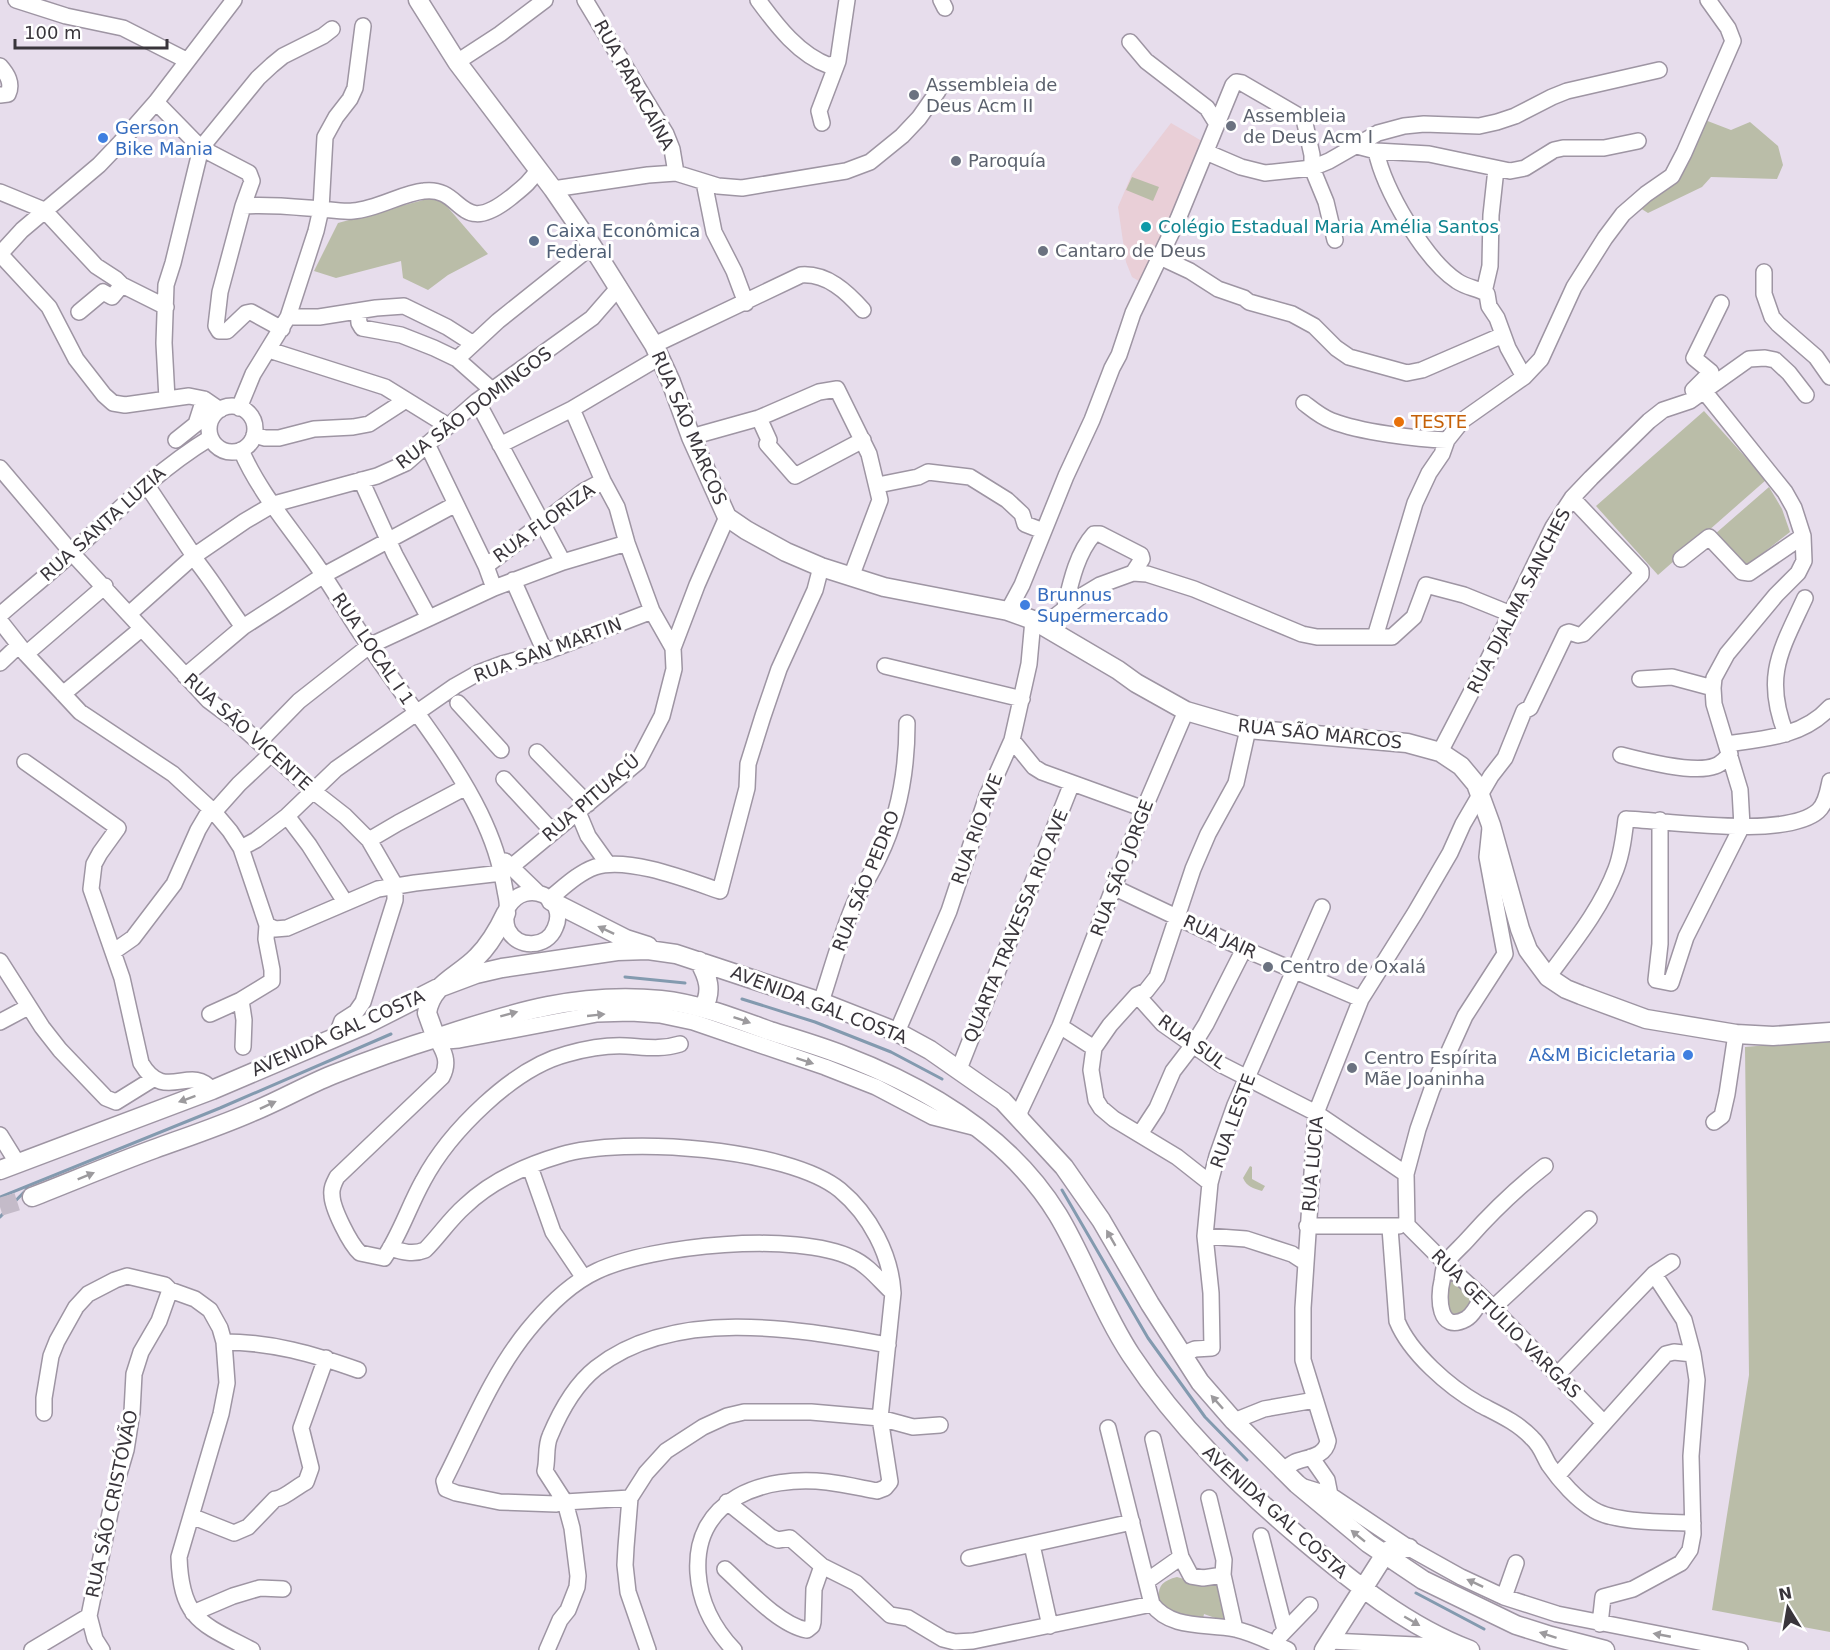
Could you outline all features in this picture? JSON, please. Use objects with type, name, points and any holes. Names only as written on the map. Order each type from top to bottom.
[{"type":"main road","name":"RUA SÃO MARCOS","points":[[418,0],[457,62],[553,189],[619,286],[657,351],[691,437],[727,517],[786,552],[821,567],[884,587],[1008,611],[1039,622],[1136,683],[1186,711],[1248,729],[1407,742],[1440,752],[1468,772],[1481,795],[1528,950],[1548,977],[1574,992],[1646,1019],[1736,1034],[1773,1036],[1830,1032]]},
{"type":"main road","points":[[548,900],[626,939],[661,951]]},
{"type":"main road","points":[[436,1038],[427,1013],[436,989],[476,959],[487,946],[506,910]]},
{"type":"main road","name":"AVENIDA GAL COSTA","points":[[0,1170],[212,1090],[336,1038],[436,989],[476,974],[599,953],[661,951],[699,961],[820,1002],[897,1032],[959,1069],[1003,1101],[1064,1167],[1101,1220],[1150,1304],[1207,1391],[1282,1471],[1384,1555],[1423,1580],[1498,1617],[1551,1636],[1605,1650]]},
{"type":"main road","points":[[699,961],[707,978],[709,991],[704,1008]]},
{"type":"main road","name":"AVENIDA GAL COSTA","points":[[32,1197],[252,1112],[328,1076],[403,1048],[499,1017],[568,1002],[629,999],[660,1000],[704,1008],[883,1070],[940,1101],[976,1128],[1022,1168],[1041,1190],[1062,1223],[1108,1316],[1131,1355],[1192,1435],[1260,1503],[1363,1589],[1432,1633],[1466,1649]]},
{"type":"main road","points":[[1327,1645],[1384,1555],[1390,1549],[1410,1548]]},
{"type":"street","points":[[16,0],[66,16],[123,28],[186,60]]},
{"type":"street","points":[[219,410],[204,399],[189,396],[125,405],[113,403],[97,387],[76,359],[49,307],[0,254],[44,210],[99,165],[120,143],[156,102],[234,0]]},
{"type":"street","points":[[457,62],[500,34],[545,0]]},
{"type":"street","name":"RUA PARACAÍNA","points":[[585,0],[666,134],[674,157],[676,172]]},
{"type":"street","points":[[758,0],[805,54],[830,66],[838,61]]},
{"type":"street","points":[[822,123],[819,111],[838,61],[847,0]]},
{"type":"street","points":[[1375,637],[1415,503],[1429,473],[1442,454],[1447,440],[1463,420],[1524,377],[1541,359],[1574,287],[1605,238],[1623,214],[1672,176],[1684,153],[1733,41],[1728,28],[1707,0]]},
{"type":"street","points":[[239,408],[253,374],[285,323],[321,209],[325,137],[355,88],[363,26]]},
{"type":"street","points":[[167,399],[164,343],[166,285],[201,148],[272,64],[332,29]]},
{"type":"street","points":[[1130,42],[1146,61],[1207,108],[1217,124]]},
{"type":"street","points":[[0,66],[5,72],[10,87],[8,94],[0,95]]},
{"type":"street","points":[[1206,152],[1241,166],[1265,172],[1312,168],[1378,133],[1404,126],[1451,123],[1479,126],[1497,122],[1567,92],[1659,70]]},
{"type":"street","points":[[1008,611],[1022,585],[1119,355],[1132,313],[1160,257],[1236,82],[1242,83],[1304,119],[1312,155],[1312,168],[1326,202],[1335,240]]},
{"type":"street","points":[[553,189],[676,172],[704,182],[742,188],[846,171],[870,162],[902,136],[919,118],[938,91]]},
{"type":"street","points":[[156,102],[201,148],[249,173],[252,181],[220,292],[216,326],[219,331],[226,331],[250,312],[285,323],[404,306],[447,327],[472,344]]},
{"type":"street","points":[[1357,146],[1376,151],[1429,154],[1470,161],[1496,169],[1518,171],[1554,150],[1604,148],[1638,141]]},
{"type":"street","points":[[1376,151],[1385,179],[1403,213],[1414,233],[1436,262],[1458,282],[1487,294],[1489,306],[1497,318],[1524,377]]},
{"type":"street","points":[[243,206],[261,205],[355,212],[390,203],[422,191],[434,191],[441,193],[465,211],[476,215],[483,214],[504,202],[532,180],[538,169]]},
{"type":"street","points":[[1484,292],[1490,266],[1491,203],[1496,169]]},
{"type":"street","points":[[704,182],[714,232],[734,271],[746,303]]},
{"type":"street","points":[[0,192],[44,210],[88,259],[122,285],[166,307]]},
{"type":"street","points":[[457,360],[498,321],[592,246]]},
{"type":"street","points":[[1160,257],[1190,271],[1218,289],[1249,302],[1292,314],[1314,326],[1336,348],[1350,357],[1407,373],[1422,370],[1503,335]]},
{"type":"street","points":[[1764,272],[1764,294],[1772,317],[1816,357],[1830,377]]},
{"type":"street","points":[[500,445],[572,409],[657,351],[794,278],[808,275],[833,283],[848,293],[864,310]]},
{"type":"street","points":[[79,312],[103,292],[112,297],[122,285]]},
{"type":"street","name":"RUA SÃO DOMINGOS","points":[[194,557],[273,504],[394,470],[406,463],[477,401],[592,318],[619,286]]},
{"type":"street","name":"RUA DJALMA SANCHES","points":[[1440,752],[1553,527],[1572,498],[1650,421],[1688,395],[1711,372],[1694,358],[1721,303]]},
{"type":"street","points":[[358,311],[359,323],[364,330],[410,338],[457,360],[492,390]]},
{"type":"street","points":[[269,350],[374,382],[447,426]]},
{"type":"street","name":"RUA DJALMA SANCHES","points":[[1663,410],[1685,404],[1749,359],[1775,360],[1806,394]]},
{"type":"street","points":[[691,437],[759,418],[819,392],[837,389],[863,440],[878,485],[880,500],[851,577]]},
{"type":"street","points":[[1660,820],[1660,944],[1656,980],[1673,982],[1680,950],[1690,927],[1742,826],[1740,790],[1714,704],[1713,688],[1718,668],[1727,654],[1802,568],[1804,553],[1803,536],[1794,508],[1785,492],[1704,391]]},
{"type":"street","points":[[176,440],[196,424],[204,399]]},
{"type":"street","points":[[254,435],[279,438],[314,429],[369,424],[406,400]]},
{"type":"street","points":[[477,401],[563,562]]},
{"type":"street","points":[[1304,403],[1320,415],[1349,426],[1447,440]]},
{"type":"street","points":[[226,407],[239,408],[254,422],[252,441],[241,450],[228,452],[221,450],[210,438],[211,420],[219,410],[226,407]]},
{"type":"street","points":[[572,409],[603,482],[617,507],[627,543],[652,611],[674,648]]},
{"type":"street","points":[[759,418],[769,441],[767,444],[795,477],[863,440]]},
{"type":"street","name":"RUA SANTA LUZIA","points":[[0,615],[72,553],[146,484],[180,456],[210,438]]},
{"type":"street","points":[[427,444],[486,566],[494,588]]},
{"type":"street","name":"RUA LOCAL I 1","points":[[241,450],[250,470],[324,575],[369,646],[466,787],[506,870],[548,900]]},
{"type":"street","name":"RUA SÃO VICENTE","points":[[0,468],[72,553],[105,586],[141,629],[208,700],[260,742],[313,791],[345,816],[369,840],[395,885]]},
{"type":"street","points":[[878,485],[918,477],[928,472],[970,477],[1007,500],[1022,514],[1025,524],[1043,531]]},
{"type":"street","points":[[361,480],[388,541],[429,618]]},
{"type":"street","name":"RUA FLORIZA","points":[[486,566],[584,491],[603,482]]},
{"type":"street","points":[[146,484],[243,627]]},
{"type":"street","name":"RUA LUCIA","points":[[1282,1471],[1294,1462],[1311,1457],[1327,1447],[1328,1441],[1303,1360],[1307,1226],[1316,1113],[1361,999],[1415,914],[1491,776],[1504,758],[1524,711],[1530,708],[1566,633],[1583,634],[1640,577],[1641,573],[1572,498]]},
{"type":"street","points":[[185,676],[243,627],[324,575],[456,504]]},
{"type":"street","name":"RUA PITUAÇÚ","points":[[506,870],[638,762],[662,717],[674,669],[674,648],[697,585],[727,517]]},
{"type":"street","points":[[1064,611],[1072,580],[1083,552],[1094,534],[1100,534],[1141,555],[1142,559],[1133,573]]},
{"type":"street","points":[[1681,559],[1706,538],[1710,538],[1742,572],[1749,573],[1803,536]]},
{"type":"street","points":[[260,742],[299,701],[369,646],[513,580],[627,543]]},
{"type":"street","points":[[129,614],[194,557]]},
{"type":"street","points":[[506,910],[519,894],[548,900],[592,868],[608,864],[627,865],[720,891],[747,788],[748,764],[762,716],[779,669],[815,590],[821,567]]},
{"type":"street","points":[[1039,622],[1064,611],[1080,597],[1100,585],[1133,573],[1147,574],[1194,589],[1302,634],[1331,637],[1392,637],[1414,616],[1426,585],[1475,598],[1511,614]]},
{"type":"street","points":[[513,580],[545,652]]},
{"type":"street","points":[[0,663],[105,586]]},
{"type":"street","points":[[1786,735],[1776,703],[1777,664],[1783,644],[1804,598]]},
{"type":"street","name":"RUA SAN MARTIN","points":[[240,848],[256,840],[287,816],[336,770],[455,686],[478,673],[545,652],[652,611]]},
{"type":"street","points":[[0,621],[22,649],[81,712],[173,774],[213,810],[240,848],[267,925],[266,939],[272,981],[241,1000],[210,1014]]},
{"type":"street","name":"RUA RIO AVE","points":[[897,1032],[949,910],[987,796],[1012,740],[1039,622]]},
{"type":"street","points":[[63,694],[141,629]]},
{"type":"street","points":[[885,666],[1022,699]]},
{"type":"street","points":[[1640,679],[1672,677],[1713,688]]},
{"type":"street","points":[[458,703],[501,750]]},
{"type":"street","points":[[1621,755],[1647,762],[1697,768],[1716,766],[1728,749],[1786,735],[1809,725],[1830,707]]},
{"type":"street","name":"RUA SÃO JORGE","points":[[1020,1118],[1020,1111],[1060,1026],[1144,809],[1186,711]]},
{"type":"street","name":"RUA SÃO PEDRO","points":[[820,1002],[855,903],[881,855],[893,818],[903,779],[907,750],[907,723]]},
{"type":"street","points":[[1210,1184],[1178,1157],[1114,1119],[1101,1107],[1096,1100],[1091,1070],[1094,1048],[1110,1025],[1137,995],[1146,991],[1156,976],[1200,851],[1236,783],[1248,729]]},
{"type":"street","points":[[1012,740],[1034,767],[1042,772],[1144,809]]},
{"type":"street","points":[[537,752],[583,808],[588,837],[608,864]]},
{"type":"street","points":[[113,952],[133,938],[174,884],[198,830],[213,810],[272,753]]},
{"type":"street","points":[[25,762],[118,828],[99,853],[91,874],[91,889],[95,906],[113,952],[130,1009],[138,1053],[146,1072],[153,1079],[161,1082],[199,1080],[212,1090]]},
{"type":"street","points":[[504,779],[554,832]]},
{"type":"street","points":[[1548,977],[1588,922],[1605,893],[1620,857],[1626,819],[1776,826],[1796,822],[1811,815],[1824,804],[1830,781]]},
{"type":"street","name":"QUARTA TRAVESSA RIO AVE","points":[[959,1069],[1072,783]]},
{"type":"street","points":[[369,840],[466,787]]},
{"type":"street","points":[[287,816],[309,845],[345,902]]},
{"type":"street","points":[[1307,1226],[1390,1228],[1407,1225],[1406,1174],[1418,1129],[1442,1066],[1465,1016],[1505,954],[1487,858],[1491,825]]},
{"type":"street","points":[[267,925],[275,929],[287,928],[345,902],[395,885],[506,870],[506,926],[513,937],[524,943],[537,943],[548,938],[555,930],[557,920],[548,900]]},
{"type":"street","points":[[336,1038],[342,1021],[356,1012],[363,1002],[393,908],[395,885]]},
{"type":"street","name":"RUA JAIR","points":[[1113,888],[1244,949],[1361,999]]},
{"type":"street","name":"RUA LESTE","points":[[1183,1354],[1195,1349],[1212,1348],[1211,1293],[1205,1236],[1210,1184],[1225,1131],[1322,907]]},
{"type":"street","points":[[1140,1134],[1157,1107],[1173,1071],[1206,1024],[1244,949]]},
{"type":"street","points":[[0,962],[28,1007],[60,1050],[106,1098],[116,1102],[153,1079]]},
{"type":"street","name":"RUA SUL","points":[[1137,995],[1163,1024],[1220,1064],[1316,1113],[1406,1174]]},
{"type":"street","points":[[241,1000],[244,1020],[243,1047]]},
{"type":"street","points":[[0,1022],[28,1007]]},
{"type":"street","points":[[681,1019],[693,1017],[704,1008]]},
{"type":"street","points":[[436,1038],[453,1041],[597,1014],[631,1013],[681,1019],[825,1067],[876,1087],[933,1117],[976,1128]]},
{"type":"street","points":[[1060,1026],[1094,1048]]},
{"type":"street","points":[[1714,1122],[1722,1116],[1725,1105],[1736,1034]]},
{"type":"street","points":[[436,1038],[447,1059],[442,1077],[338,1177],[331,1192],[332,1200],[357,1250],[387,1253],[417,1253],[425,1250],[451,1219],[495,1183],[530,1167],[580,1150],[600,1148],[660,1147],[728,1152],[757,1158],[805,1173],[841,1191],[861,1212],[878,1238],[892,1278],[893,1293],[880,1418],[891,1477],[885,1488],[877,1491],[826,1482],[791,1482],[749,1491],[726,1502],[704,1532],[698,1551],[698,1581],[708,1615],[724,1640],[734,1650]]},
{"type":"street","points":[[387,1253],[432,1163],[458,1131],[502,1090],[539,1065],[576,1051],[625,1046],[657,1048],[680,1044]]},
{"type":"street","points":[[0,1135],[18,1164]]},
{"type":"street","points":[[1545,1166],[1518,1187],[1492,1212],[1446,1264],[1439,1292],[1439,1304],[1445,1317],[1450,1321],[1458,1322],[1466,1319],[1589,1219]]},
{"type":"street","points":[[530,1167],[553,1232],[584,1278]]},
{"type":"street","name":"RUA GETÚLIO VARGAS","points":[[1407,1225],[1488,1303],[1604,1423]]},
{"type":"street","points":[[1390,1228],[1397,1321],[1400,1330],[1420,1357],[1460,1391],[1481,1405],[1502,1414],[1533,1439],[1558,1475],[1582,1502],[1595,1511],[1609,1516],[1693,1523]]},
{"type":"street","points":[[1205,1236],[1246,1239],[1292,1254],[1306,1263]]},
{"type":"street","points":[[630,1498],[556,1504],[500,1502],[456,1493],[446,1489],[444,1481],[511,1353],[542,1314],[584,1278],[626,1260],[665,1252],[722,1245],[798,1246],[846,1256],[865,1266],[893,1293]]},
{"type":"street","points":[[1558,1374],[1654,1274],[1672,1262]]},
{"type":"street","points":[[1600,1624],[1603,1596],[1633,1589],[1681,1563],[1690,1550],[1693,1523],[1692,1456],[1697,1380],[1684,1320],[1654,1274]]},
{"type":"street","points":[[44,1413],[44,1398],[54,1348],[76,1307],[84,1297],[105,1284],[127,1276],[165,1285],[170,1290],[203,1303],[216,1319],[224,1342],[227,1366],[225,1397],[179,1557],[183,1591],[193,1613],[206,1627],[252,1650]]},
{"type":"street","name":"RUA SÃO CRISTÓVÃO","points":[[102,1650],[95,1639],[89,1616],[116,1484],[126,1450],[137,1363],[159,1321],[170,1290]]},
{"type":"street","points":[[547,1650],[577,1587],[578,1565],[565,1502],[545,1471],[548,1459],[547,1449],[551,1434],[583,1381],[594,1369],[625,1350],[667,1335],[717,1327],[801,1331],[888,1345]]},
{"type":"street","points":[[224,1342],[284,1347],[326,1358],[358,1370]]},
{"type":"street","points":[[1558,1475],[1666,1354],[1674,1352],[1693,1354]]},
{"type":"street","points":[[191,1516],[234,1533],[248,1527],[275,1499],[280,1499],[306,1482],[311,1468],[301,1428],[326,1358]]},
{"type":"street","points":[[1233,1421],[1264,1409],[1315,1400]]},
{"type":"street","points":[[648,1650],[632,1608],[626,1578],[630,1498],[646,1473],[666,1451],[703,1427],[727,1416],[744,1412],[811,1412],[880,1418],[913,1427],[940,1425]]},
{"type":"street","points":[[1107,1428],[1152,1604],[1161,1614],[1173,1620],[1235,1629],[1281,1647],[1285,1630],[1261,1536]]},
{"type":"street","points":[[1153,1439],[1181,1557],[1191,1576],[1203,1578],[1223,1575]]},
{"type":"street","points":[[1311,1457],[1327,1480],[1330,1495]]},
{"type":"street","points":[[1297,1484],[1330,1495],[1410,1548],[1504,1597],[1557,1614],[1600,1624],[1740,1650]]},
{"type":"street","points":[[1209,1498],[1224,1560],[1223,1575],[1235,1629]]},
{"type":"street","points":[[726,1502],[771,1537],[778,1540],[790,1538],[822,1566],[856,1583],[890,1615],[908,1618],[943,1639],[955,1642],[965,1643],[1152,1604]]},
{"type":"street","points":[[969,1558],[1132,1522]]},
{"type":"street","points":[[1032,1545],[1050,1626]]},
{"type":"street","points":[[1147,1581],[1181,1557]]},
{"type":"street","points":[[1504,1597],[1516,1563]]},
{"type":"street","points":[[725,1569],[777,1614],[796,1627],[807,1630],[813,1622],[814,1589],[822,1566]]},
{"type":"street","points":[[193,1613],[260,1587],[283,1588]]},
{"type":"street","points":[[1285,1630],[1310,1605]]},
{"type":"street","points":[[32,1650],[89,1616]]},
{"type":"street","points":[[1327,1645],[1466,1649]]},
{"type":"shaded area","points":[[1171,123],[1207,144],[1144,284],[1132,277],[1126,262],[1118,207],[1132,174]]},
{"type":"green space","points":[[1705,120],[1731,130],[1750,122],[1778,146],[1783,165],[1777,179],[1711,177],[1702,187],[1648,213],[1640,208]]},
{"type":"green space","points":[[1132,177],[1159,187],[1153,201],[1126,190]]},
{"type":"green space","points":[[438,196],[488,254],[448,275],[428,290],[403,278],[401,261],[336,278],[314,271],[338,223]]},
{"type":"green space","points":[[1704,411],[1766,480],[1658,575],[1596,506]]},
{"type":"green space","points":[[1769,487],[1782,509],[1790,532],[1745,567],[1715,534]]},
{"type":"green space","points":[[1830,1040],[1830,1632],[1712,1610],[1749,1375],[1745,1047]]},
{"type":"green space","points":[[1250,1166],[1252,1167],[1252,1179],[1265,1186],[1262,1191],[1248,1185],[1243,1178]]},
{"type":"green space","points":[[1450,1277],[1473,1297],[1471,1309],[1453,1318],[1444,1304]]},
{"type":"green space","points":[[1177,1577],[1194,1582],[1218,1580],[1229,1623],[1204,1614],[1202,1623],[1181,1620],[1159,1604],[1161,1586]]},
{"type":"waterway","points":[[625,977],[685,983]]},
{"type":"waterway","points":[[742,999],[815,1022],[891,1052],[942,1079]]},
{"type":"waterway","points":[[0,1197],[220,1108],[391,1034]]},
{"type":"waterway","name":"AVENIDA GAL COSTA","points":[[0,1217],[28,1188]]},
{"type":"waterway","points":[[1062,1190],[1148,1338],[1205,1417],[1247,1460]]},
{"type":"waterway","points":[[1416,1593],[1484,1629]]},
{"type":"tunnel","points":[[0,1207],[32,1197]]},
{"type":"place","name":"Assembleia de Deus Acm II","points":[[914,95]]},
{"type":"place","name":"Assembleia de Deus Acm I","points":[[1231,126]]},
{"type":"place","name":"Gerson Bike Mania","points":[[103,138]]},
{"type":"place","name":"Paroquía","points":[[956,161]]},
{"type":"place","name":"Colégio Estadual Maria Amélia Santos","points":[[1146,227]]},
{"type":"place","name":"Caixa Econômica Federal","points":[[534,241]]},
{"type":"place","name":"Cantaro de Deus","points":[[1043,251]]},
{"type":"place","name":"TESTE","points":[[1399,422]]},
{"type":"place","name":"Brunnus Supermercado","points":[[1025,605]]},
{"type":"place","name":"Centro de Oxalá","points":[[1268,967]]},
{"type":"place","name":"A&M Bicicletaria","points":[[1688,1055]]},
{"type":"place","name":"Centro Espírita Mãe Joaninha","points":[[1352,1068]]}]
